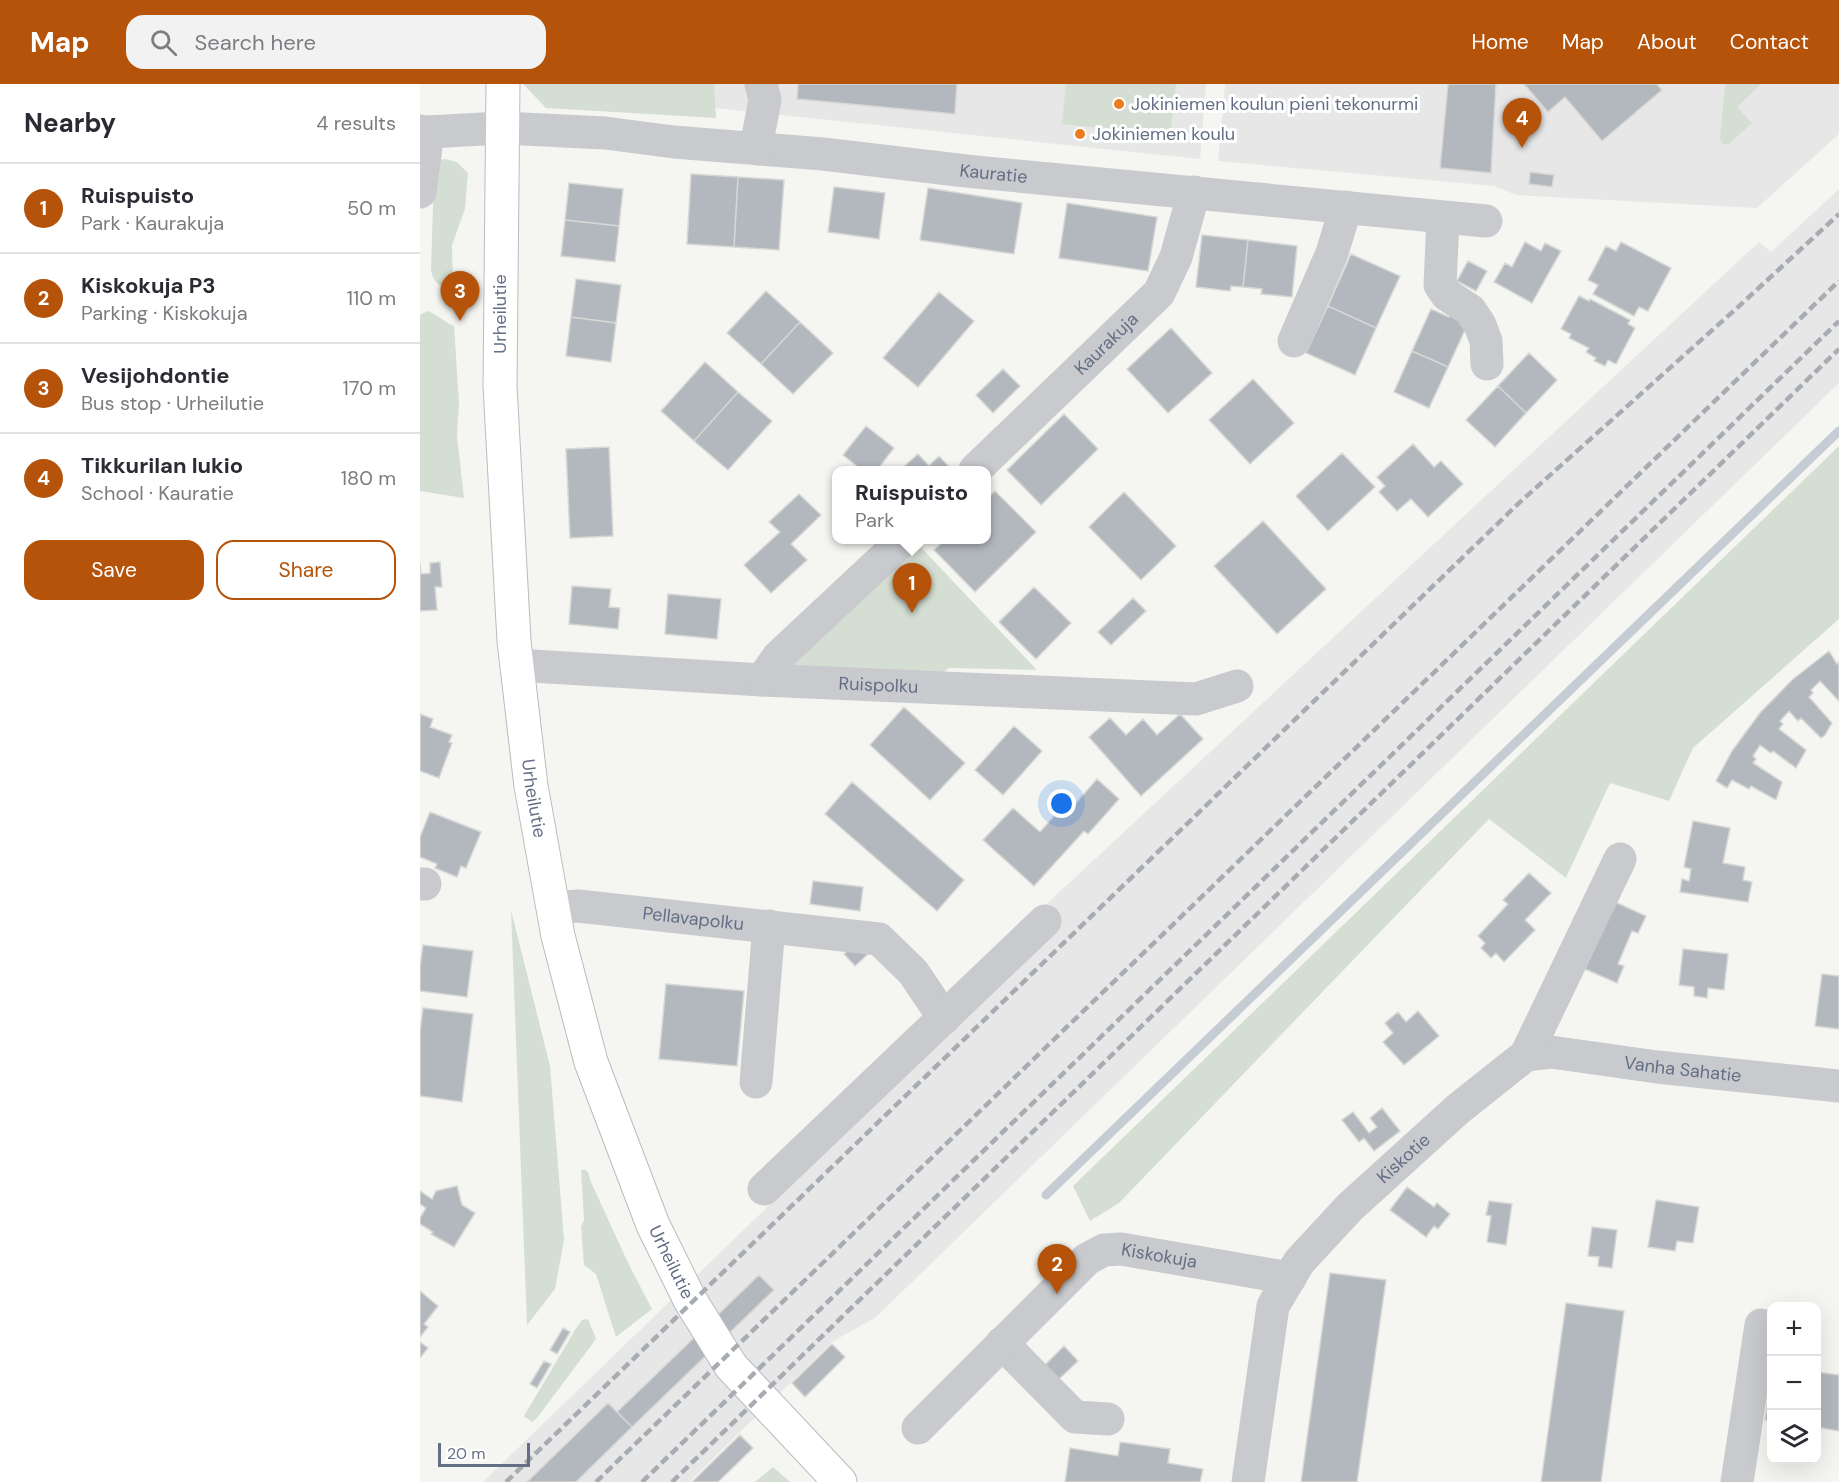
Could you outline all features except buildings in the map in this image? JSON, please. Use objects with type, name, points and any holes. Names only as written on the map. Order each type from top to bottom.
[{"type":"main road","name":"Urheilutie","points":[[503,84],[500,386],[516,665],[531,786],[558,936],[591,1062],[653,1225],[690,1300],[731,1366],[840,1482]]},
{"type":"street","points":[[759,149],[759,131],[765,100],[761,84]]},
{"type":"street","name":"Kauratie","points":[[424,131],[501,128],[605,133],[823,154],[966,171],[1443,218],[1486,220]]},
{"type":"street","points":[[420,192],[424,131]]},
{"type":"street","name":"Kaurakuja","points":[[980,466],[1159,292],[1176,257],[1194,192]]},
{"type":"street","points":[[1294,341],[1332,253],[1346,207]]},
{"type":"street","points":[[1443,218],[1440,285],[1447,295],[1470,310],[1480,325],[1486,341],[1487,364]]},
{"type":"street","points":[[762,680],[778,657],[899,544]]},
{"type":"street","name":"Ruispolku","points":[[516,665],[762,680],[1196,699],[1237,686]]},
{"type":"street","name":"Kiskotie","points":[[1248,1482],[1273,1306],[1299,1262],[1350,1207],[1458,1109],[1526,1055],[1620,859]]},
{"type":"street","name":"Pellavapolku","points":[[553,908],[578,906],[879,939],[913,972],[944,1018]]},
{"type":"street","points":[[764,1189],[1045,921]]},
{"type":"street","points":[[756,1082],[769,926]]},
{"type":"street","name":"Vanha Sahatie","points":[[1526,1055],[1551,1052],[1657,1067],[1839,1086]]},
{"type":"street","name":"Kiskokuja","points":[[918,1428],[1087,1259],[1104,1250],[1121,1249],[1290,1278]]},
{"type":"street","points":[[1737,1482],[1761,1325]]},
{"type":"street","points":[[1002,1343],[1075,1417],[1108,1419]]},
{"type":"shaded area","points":[[523,84],[714,84],[716,118],[546,108]]},
{"type":"shaded area","name":"Jokiniemen koulu","points":[[714,84],[1206,84],[1200,159],[715,108]]},
{"type":"shaded area","name":"Jokiniemen koulun pieni tekonurmi","points":[[1066,84],[1176,84],[1170,136],[1062,124]]},
{"type":"shaded area","points":[[1225,84],[1839,84],[1839,134],[1757,208],[1516,195],[1494,186],[1218,161]]},
{"type":"shaded area","points":[[1725,84],[1761,84],[1737,107],[1752,123],[1729,144],[1723,144],[1720,139]]},
{"type":"shaded area","points":[[440,160],[457,162],[468,173],[465,209],[452,245],[453,289],[438,284],[431,271],[434,173]]},
{"type":"shaded area","points":[[1839,189],[1839,383],[876,1317],[832,1342],[689,1482],[483,1482],[785,1190],[1039,911],[1759,242],[1771,252]]},
{"type":"shaded area","points":[[427,311],[454,326],[459,402],[457,436],[464,498],[420,491],[420,315]]},
{"type":"shaded area","points":[[1839,446],[1839,619],[1693,748],[1669,801],[1610,783],[1566,878],[1489,819],[1119,1203],[1090,1221],[1073,1186]]},
{"type":"shaded area","points":[[912,544],[918,544],[1037,670],[949,668],[938,676],[787,672]]},
{"type":"shaded area","points":[[511,910],[550,1066],[564,1240],[555,1289],[527,1325]]},
{"type":"shaded area","points":[[584,1169],[588,1172],[629,1265],[652,1309],[616,1337],[596,1274],[584,1265],[581,1171]]},
{"type":"shaded area","points":[[588,1319],[596,1339],[532,1422],[524,1416],[575,1330],[582,1320]]},
{"type":"shaded area","points":[[773,1467],[790,1482],[755,1482]]},
{"type":"waterway","points":[[1046,1195],[1839,431]]},
{"type":"railway","points":[[506,1482],[1520,502],[1839,214]]},
{"type":"railway","points":[[596,1482],[1839,281]]},
{"type":"railway","points":[[642,1482],[1839,321]]},
{"type":"railway","points":[[672,1482],[1839,349]]},
{"type":"place","name":"Jokiniemen koulun pieni tekonurmi","points":[[1119,104]]},
{"type":"place","name":"Jokiniemen koulu","points":[[1080,134]]},
{"type":"place","name":"Tikkurilan lukio","points":[[1522,148]]},
{"type":"place","name":"Vesijohdontie","points":[[460,321]]},
{"type":"place","name":"Ruispuisto","points":[[912,613]]},
{"type":"place","name":"Kiskokuja P3","points":[[1057,1294]]}]
